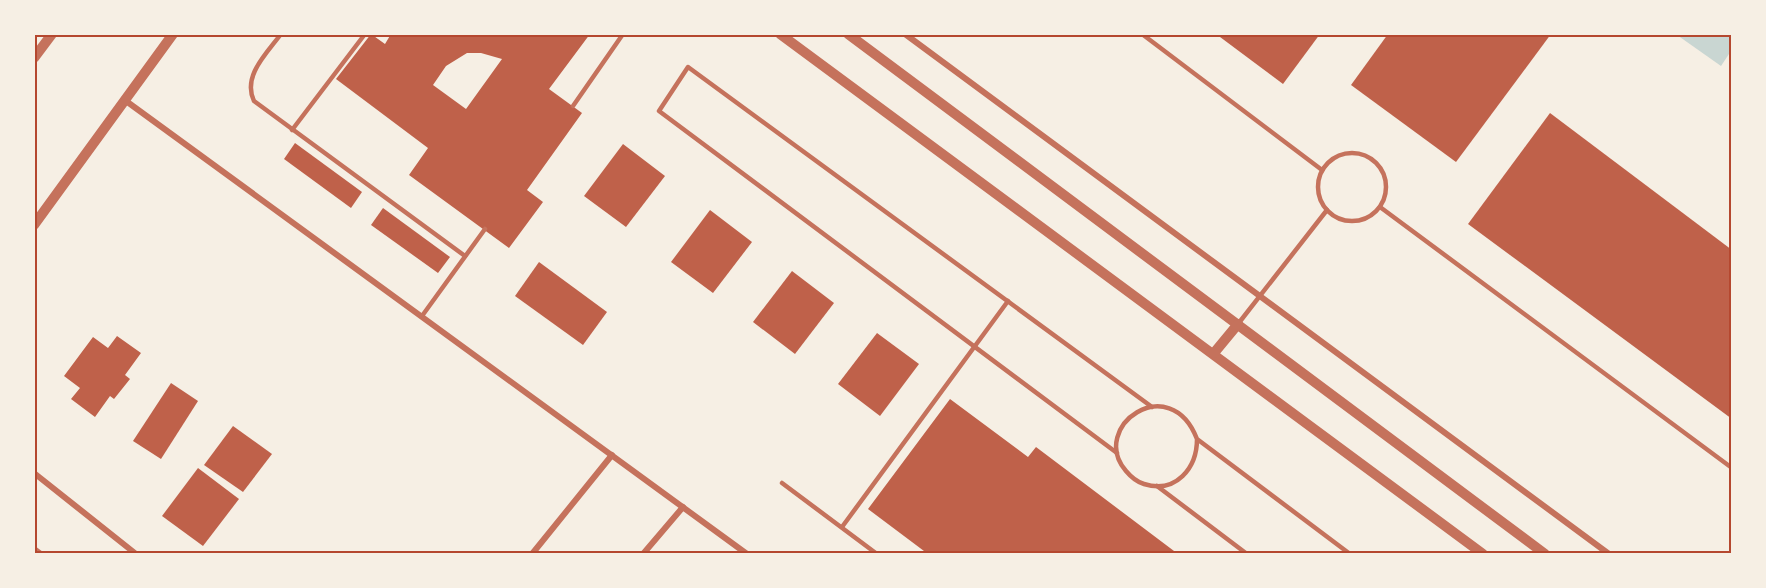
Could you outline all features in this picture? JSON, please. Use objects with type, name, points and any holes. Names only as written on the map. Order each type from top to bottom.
[{"type":"street","points":[[34,58],[52,34]]},
{"type":"street","points":[[34,225],[173,34]]},
{"type":"street","points":[[780,34],[1483,554]]},
{"type":"street","points":[[848,34],[1545,554]]},
{"type":"street","points":[[905,34],[1609,554]]},
{"type":"street","points":[[126,101],[747,554]]},
{"type":"street","points":[[1214,353],[1238,324]]},
{"type":"street","points":[[532,554],[612,454]]},
{"type":"street","points":[[34,473],[136,554]]},
{"type":"street","points":[[643,554],[683,507]]},
{"type":"lane","points":[[281,34],[256,68],[249,92],[254,101],[465,256]]},
{"type":"lane","points":[[292,130],[365,34]]},
{"type":"lane","points":[[573,106],[623,34]]},
{"type":"lane","points":[[1142,34],[1322,170]]},
{"type":"lane","points":[[1117,453],[659,111],[688,67],[1152,406]]},
{"type":"lane","points":[[1349,153],[1364,155],[1377,164],[1385,176],[1386,192],[1380,207],[1370,217],[1355,221],[1340,219],[1327,210],[1319,197],[1318,182],[1322,170],[1334,158],[1349,153]]},
{"type":"lane","points":[[1380,207],[1731,468]]},
{"type":"lane","points":[[1238,324],[1327,210]]},
{"type":"lane","points":[[422,316],[484,229]]},
{"type":"lane","points":[[842,527],[1008,301]]},
{"type":"lane","points":[[1152,406],[1171,408],[1183,415],[1192,426],[1197,439],[1197,453],[1192,466],[1177,481],[1157,486],[1143,484],[1131,477],[1122,466],[1117,453],[1117,439],[1122,426],[1131,415],[1152,406]]},
{"type":"lane","points":[[1197,439],[1343,551],[1350,554]]},
{"type":"lane","points":[[782,483],[877,554]]},
{"type":"lane","points":[[1157,486],[1246,554]]},
{"type":"lane","points":[[34,548],[42,554]]},
{"type":"shaded area","points":[[1677,35],[1731,35],[1731,51],[1721,66]]},
{"type":"building","points":[[371,34],[385,44],[391,34],[590,34],[549,89],[582,113],[527,190],[543,202],[509,248],[409,175],[428,148],[336,79]],"holes":[[[467,53],[481,53],[502,59],[466,109],[433,85],[446,66]]]},
{"type":"building","points":[[1216,34],[1320,34],[1283,84]]},
{"type":"building","points":[[1388,34],[1551,34],[1456,162],[1351,85]]},
{"type":"building","points":[[1550,113],[1732,250],[1732,419],[1468,224]]},
{"type":"building","points":[[295,143],[362,192],[351,208],[284,159]]},
{"type":"building","points":[[623,144],[665,176],[626,227],[584,196]]},
{"type":"building","points":[[383,208],[450,257],[438,273],[371,225]]},
{"type":"building","points":[[710,210],[752,242],[713,293],[671,262]]},
{"type":"building","points":[[539,262],[607,312],[583,345],[515,296]]},
{"type":"building","points":[[792,271],[834,303],[795,354],[753,322]]},
{"type":"building","points":[[877,333],[919,364],[880,416],[838,384]]},
{"type":"building","points":[[117,336],[141,353],[125,375],[130,379],[114,399],[110,396],[95,417],[71,399],[80,388],[64,376],[93,337],[108,348]]},
{"type":"building","points":[[171,383],[198,401],[161,459],[133,441]]},
{"type":"building","points":[[950,399],[1028,457],[1036,447],[1178,554],[928,554],[868,509]]},
{"type":"building","points":[[233,426],[272,454],[243,492],[204,465]]},
{"type":"building","points":[[198,468],[239,499],[203,546],[162,516]]}]
